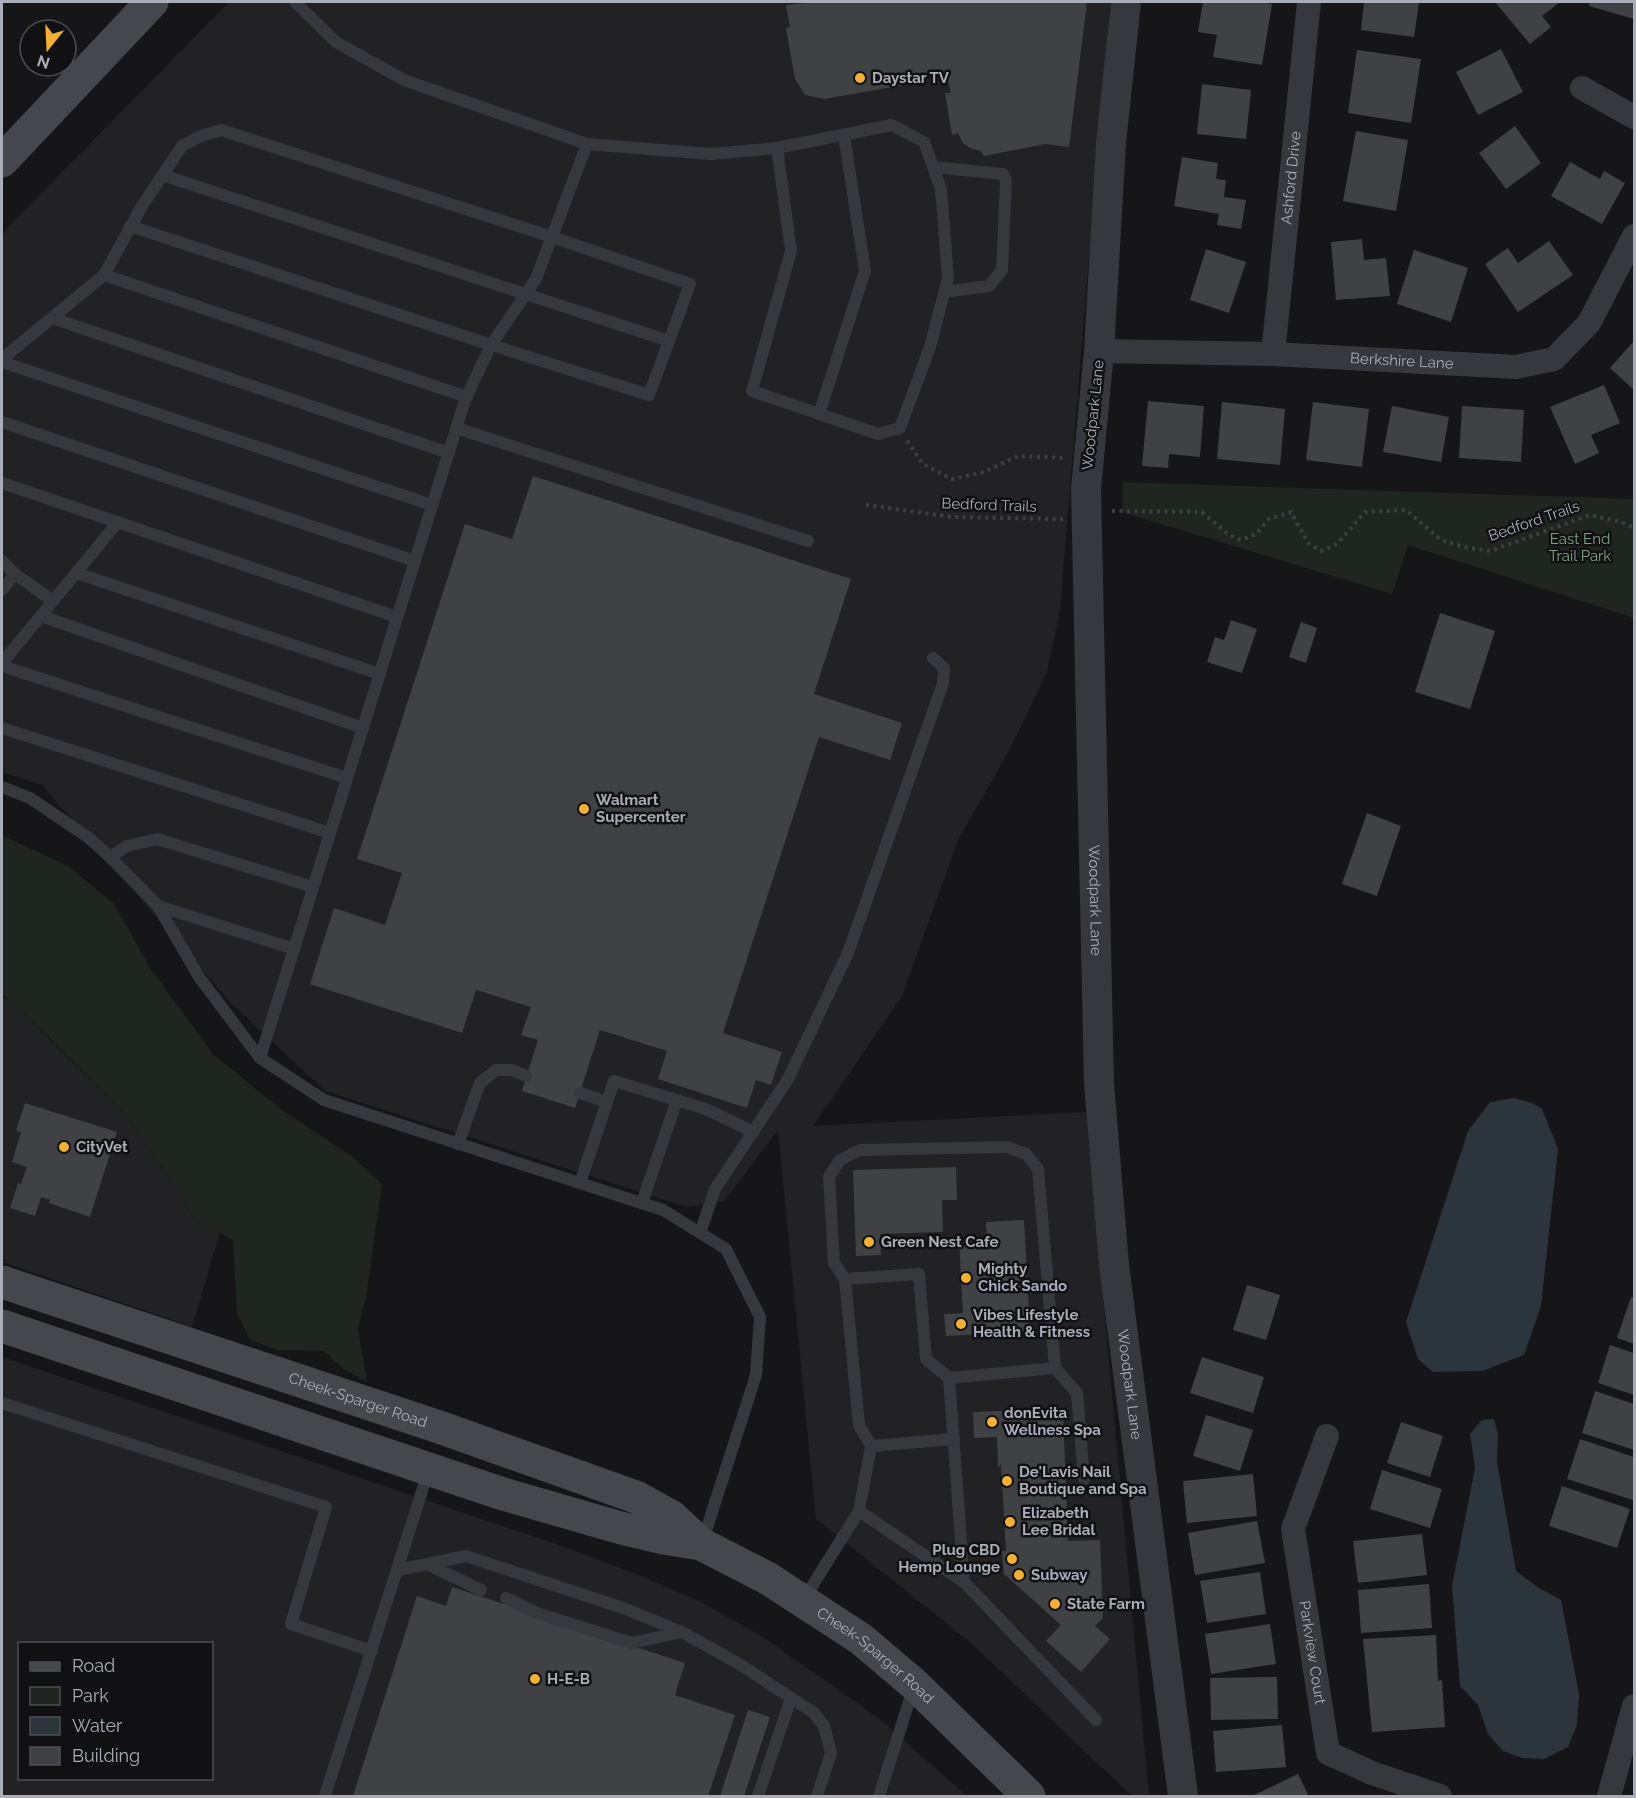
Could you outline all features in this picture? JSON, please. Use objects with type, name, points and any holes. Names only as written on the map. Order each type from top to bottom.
[{"type":"main road","points":[[2,161],[152,2]]},
{"type":"main road","name":"Cheek-Sparger Road","points":[[2,1282],[442,1428],[636,1497],[672,1517],[701,1544],[769,1580],[861,1639],[914,1684],[1029,1797]]},
{"type":"main road","name":"Cheek-Sparger Road","points":[[2,1326],[503,1494],[621,1528],[701,1544]]},
{"type":"main road","points":[[195,1390],[206,1349]]},
{"type":"main road","points":[[429,1468],[442,1428]]},
{"type":"street","name":"Woodpark Lane","points":[[1126,2],[1111,143],[1099,351],[1086,489],[1099,507],[1099,1083],[1114,1265],[1182,1797]]},
{"type":"street","name":"Ashford Drive","points":[[1273,354],[1309,2]]},
{"type":"street","points":[[1582,88],[1635,117]]},
{"type":"street","name":"Berkshire Lane","points":[[1099,351],[1273,354],[1516,367],[1554,359],[1589,323],[1635,236]]},
{"type":"street","name":"Parkview Court","points":[[1327,1436],[1293,1529],[1328,1753],[1372,1773],[1440,1797]]},
{"type":"street","points":[[1609,1797],[1635,1706]]},
{"type":"lane","points":[[295,2],[336,42],[404,80],[588,144],[710,154],[777,148],[892,125],[924,142],[940,189],[948,279],[930,347],[900,428],[878,434],[752,391],[791,251],[777,148]]},
{"type":"lane","points":[[2,360],[104,275],[130,226],[182,146],[201,136],[221,130],[690,284],[649,395],[130,226]]},
{"type":"lane","points":[[819,414],[866,271],[844,135]]},
{"type":"lane","points":[[260,1058],[467,397],[491,345],[536,279],[588,144]]},
{"type":"lane","points":[[933,167],[1003,174],[1006,180],[1002,270],[989,285],[945,292]]},
{"type":"lane","points":[[162,175],[669,340]]},
{"type":"lane","points":[[104,275],[467,397]]},
{"type":"lane","points":[[52,318],[449,453]]},
{"type":"lane","points":[[2,360],[432,505]]},
{"type":"lane","points":[[2,422],[415,561]]},
{"type":"lane","points":[[456,428],[808,541]]},
{"type":"lane","points":[[2,483],[397,617]]},
{"type":"lane","points":[[118,522],[2,664],[347,778]]},
{"type":"lane","points":[[2,561],[15,574],[53,601]]},
{"type":"lane","points":[[76,573],[380,674]]},
{"type":"lane","points":[[2,590],[15,574]]},
{"type":"lane","points":[[41,615],[363,728]]},
{"type":"lane","points":[[700,1233],[715,1189],[788,1079],[848,953],[943,683],[944,668],[933,658]]},
{"type":"lane","points":[[2,728],[330,833]]},
{"type":"lane","points":[[2,787],[30,798],[89,838],[110,857],[158,906],[198,977],[260,1058],[324,1100],[663,1210],[726,1249],[760,1317],[756,1375],[701,1544]]},
{"type":"lane","points":[[110,857],[127,846],[157,839],[313,887]]},
{"type":"lane","points":[[158,906],[294,949]]},
{"type":"lane","points":[[458,1144],[480,1083],[496,1070],[512,1070],[526,1076]]},
{"type":"lane","points":[[580,1183],[614,1081],[706,1109],[754,1132]]},
{"type":"lane","points":[[580,1093],[607,1102]]},
{"type":"lane","points":[[642,1203],[677,1100]]},
{"type":"lane","points":[[803,1601],[859,1510],[871,1446],[858,1425],[845,1279],[834,1263],[829,1177],[840,1160],[860,1150],[1007,1147],[1026,1154],[1038,1169],[1055,1368],[1077,1393],[1084,1479]]},
{"type":"lane","points":[[845,1279],[919,1274],[926,1359],[949,1378],[1055,1368]]},
{"type":"lane","points":[[949,1378],[964,1582]]},
{"type":"lane","points":[[2,1403],[326,1507],[291,1624],[372,1651]]},
{"type":"lane","points":[[871,1446],[954,1439]]},
{"type":"lane","points":[[325,1797],[429,1468]]},
{"type":"lane","points":[[859,1510],[964,1582],[1096,1720]]},
{"type":"lane","points":[[398,1570],[466,1556],[623,1608],[682,1632],[741,1665],[814,1713],[824,1726],[831,1753],[817,1797]]},
{"type":"lane","points":[[429,1565],[481,1590]]},
{"type":"lane","points":[[506,1598],[537,1613],[632,1642],[682,1632]]},
{"type":"lane","points":[[879,1797],[914,1684]]},
{"type":"lane","points":[[758,1797],[791,1698]]},
{"type":"path","name":"Bedford Trails","points":[[900,428],[923,464],[952,479],[984,471],[1018,456],[1088,460]]},
{"type":"path","name":"Bedford Trails","points":[[866,505],[953,517],[1064,519],[1099,507],[1110,511],[1202,512],[1229,534],[1241,540],[1256,534],[1269,519],[1291,512],[1308,543],[1321,551],[1337,544],[1365,512],[1406,510],[1441,540],[1490,551],[1590,515],[1621,522],[1635,528]]},
{"type":"shaded area","points":[[229,2],[1110,2],[1060,610],[1047,672],[1009,751],[958,840],[902,996],[813,1126],[1086,1112],[1149,1796],[1132,1796],[971,1643],[816,1519],[778,1130],[724,1201],[687,1207],[325,1091],[230,1002],[42,785],[2,772],[2,236],[7,228]]},
{"type":"shaded area","points":[[2,997],[10,999],[128,1118],[184,1198],[193,1218],[220,1232],[192,1327],[2,1262]]},
{"type":"shaded area","points":[[2,1357],[556,1544],[636,1574],[701,1602],[763,1637],[880,1719],[967,1796],[2,1796]]},
{"type":"green space","name":"East End Trail Park","points":[[1123,482],[1634,499],[1634,618],[1408,545],[1392,594],[1122,512]]},
{"type":"green space","points":[[2,835],[68,866],[114,904],[150,968],[213,1054],[279,1108],[354,1158],[382,1184],[366,1298],[358,1328],[367,1382],[345,1370],[324,1351],[279,1350],[250,1340],[237,1313],[233,1240],[193,1218],[184,1198],[128,1118],[49,1037],[2,994]]},
{"type":"water","points":[[1514,1098],[1533,1103],[1542,1109],[1558,1149],[1541,1306],[1524,1355],[1482,1371],[1433,1372],[1418,1359],[1406,1322],[1468,1131],[1490,1102]]},
{"type":"water","points":[[1494,1419],[1498,1434],[1497,1462],[1516,1571],[1539,1588],[1561,1600],[1579,1694],[1577,1725],[1568,1747],[1544,1759],[1522,1758],[1503,1751],[1488,1734],[1478,1705],[1460,1686],[1452,1586],[1475,1468],[1470,1434],[1482,1420]]},
{"type":"building","name":"Daystar TV","points":[[1087,2],[1069,147],[1045,144],[984,156],[981,151],[970,148],[963,143],[958,133],[952,135],[945,93],[951,93],[946,73],[926,77],[927,81],[824,99],[805,95],[795,79],[786,28],[790,27],[786,5]]},
{"type":"building","points":[[1203,2],[1272,4],[1262,65],[1213,57],[1217,35],[1198,32]]},
{"type":"building","points":[[1364,2],[1419,2],[1414,37],[1361,30]]},
{"type":"building","points":[[1495,2],[1560,2],[1542,16],[1551,27],[1530,44]]},
{"type":"building","points":[[1590,2],[1634,2],[1634,19],[1589,6]]},
{"type":"building","points":[[1501,49],[1523,92],[1478,115],[1456,72]]},
{"type":"building","points":[[1357,50],[1421,59],[1411,123],[1348,113]]},
{"type":"building","points":[[1202,84],[1251,90],[1246,139],[1197,134]]},
{"type":"building","points":[[1515,126],[1541,163],[1506,189],[1479,153]]},
{"type":"building","points":[[1356,131],[1408,140],[1396,211],[1343,201]]},
{"type":"building","points":[[1182,157],[1218,163],[1216,179],[1226,180],[1224,197],[1246,200],[1241,229],[1217,225],[1219,214],[1174,206]]},
{"type":"building","points":[[1570,162],[1600,179],[1604,171],[1625,183],[1602,224],[1551,196]]},
{"type":"building","points":[[1362,239],[1364,260],[1386,258],[1390,296],[1336,300],[1331,242]]},
{"type":"building","points":[[1549,241],[1573,275],[1518,312],[1485,264],[1508,248],[1518,263]]},
{"type":"building","points":[[1206,249],[1246,262],[1229,313],[1190,300]]},
{"type":"building","points":[[1414,250],[1468,268],[1451,322],[1397,304]]},
{"type":"building","points":[[1634,341],[1634,390],[1610,368]]},
{"type":"building","points":[[1604,385],[1620,423],[1591,435],[1599,453],[1575,464],[1550,407]]},
{"type":"building","points":[[1148,401],[1204,406],[1200,457],[1169,454],[1168,468],[1142,466]]},
{"type":"building","points":[[1222,402],[1285,409],[1280,465],[1217,459]]},
{"type":"building","points":[[1313,402],[1369,409],[1362,467],[1306,460]]},
{"type":"building","points":[[1392,406],[1449,417],[1441,462],[1383,452]]},
{"type":"building","points":[[1462,406],[1524,410],[1521,462],[1459,458]]},
{"type":"building","name":"Walmart Supercenter","points":[[533,476],[851,579],[814,694],[902,723],[890,760],[819,737],[723,1033],[782,1052],[771,1085],[756,1080],[747,1108],[658,1079],[667,1051],[600,1030],[575,1108],[522,1091],[538,1040],[521,1035],[531,1007],[476,990],[462,1033],[310,984],[334,908],[385,925],[402,873],[357,859],[465,524],[512,539]]},
{"type":"building","points":[[1440,613],[1495,631],[1470,709],[1415,692]]},
{"type":"building","points":[[1231,620],[1257,629],[1242,673],[1207,662],[1215,637],[1224,640]]},
{"type":"building","points":[[1301,622],[1317,628],[1306,663],[1289,657]]},
{"type":"building","points":[[1367,813],[1401,826],[1377,896],[1342,884]]},
{"type":"building","name":"CityVet","points":[[25,1103],[117,1132],[90,1217],[49,1203],[50,1200],[41,1197],[35,1216],[10,1208],[18,1183],[21,1184],[27,1167],[12,1162],[21,1132],[16,1131]]},
{"type":"building","points":[[956,1167],[957,1200],[942,1200],[943,1232],[880,1234],[881,1255],[856,1256],[853,1170]]},
{"type":"building","points":[[1024,1220],[1030,1331],[946,1336],[944,1314],[963,1313],[959,1241],[987,1239],[986,1222]]},
{"type":"building","points":[[1247,1285],[1280,1295],[1266,1340],[1233,1330]]},
{"type":"building","points":[[1631,1297],[1634,1298],[1634,1344],[1617,1338]]},
{"type":"building","points":[[1610,1345],[1634,1353],[1634,1395],[1598,1383]]},
{"type":"building","points":[[1202,1357],[1264,1377],[1253,1413],[1190,1393]]},
{"type":"building","points":[[1595,1391],[1634,1404],[1634,1450],[1582,1433]]},
{"type":"building","points":[[1026,1410],[1029,1412],[1063,1411],[1068,1541],[1100,1540],[1103,1618],[1095,1626],[1110,1639],[1081,1672],[1046,1641],[1061,1625],[1004,1574],[1002,1551],[1006,1551],[1001,1464],[998,1468],[997,1437],[974,1438],[973,1412]]},
{"type":"building","points":[[1206,1415],[1253,1430],[1240,1471],[1193,1456]]},
{"type":"building","points":[[1401,1422],[1443,1436],[1430,1477],[1387,1463]]},
{"type":"building","points":[[1580,1439],[1634,1457],[1633,1500],[1567,1479]]},
{"type":"building","points":[[1382,1470],[1442,1489],[1430,1528],[1370,1509]]},
{"type":"building","points":[[1253,1474],[1257,1516],[1187,1523],[1183,1481]]},
{"type":"building","points":[[1562,1486],[1630,1509],[1617,1548],[1549,1526]]},
{"type":"building","points":[[1257,1521],[1265,1563],[1195,1575],[1188,1533]]},
{"type":"building","points":[[1422,1534],[1427,1575],[1358,1583],[1353,1541]]},
{"type":"building","points":[[1260,1572],[1266,1614],[1207,1623],[1200,1581]]},
{"type":"building","points":[[1429,1584],[1432,1628],[1361,1633],[1358,1590]]},
{"type":"building","name":"H-E-B","points":[[452,1587],[685,1663],[675,1695],[735,1715],[708,1796],[353,1796],[417,1596],[446,1606]]},
{"type":"building","points":[[1270,1624],[1276,1664],[1211,1674],[1205,1634]]},
{"type":"building","points":[[1436,1635],[1438,1681],[1442,1680],[1445,1727],[1372,1732],[1363,1639]]},
{"type":"building","points":[[1277,1677],[1278,1719],[1211,1720],[1210,1678]]},
{"type":"building","points":[[748,1710],[770,1717],[744,1796],[720,1796]]},
{"type":"building","points":[[1282,1725],[1286,1767],[1216,1772],[1213,1731]]},
{"type":"building","points":[[1298,1774],[1308,1794],[1304,1796],[1252,1796]]},
{"type":"place","name":"Daystar TV","points":[[860,78]]},
{"type":"place","name":"Walmart Supercenter","points":[[584,809]]},
{"type":"place","name":"CityVet","points":[[64,1147]]},
{"type":"place","name":"Green Nest Cafe","points":[[869,1242]]},
{"type":"place","name":"Mighty Chick Sando","points":[[966,1278]]},
{"type":"place","name":"Vibes Lifestyle Health & Fitness","points":[[961,1324]]},
{"type":"place","name":"donEvita Wellness Spa","points":[[992,1422]]},
{"type":"place","name":"De'Lavis Nail Boutique and Spa","points":[[1007,1481]]},
{"type":"place","name":"Elizabeth Lee Bridal","points":[[1010,1522]]},
{"type":"place","name":"Plug CBD Hemp Lounge","points":[[1012,1559]]},
{"type":"place","name":"Subway","points":[[1019,1575]]},
{"type":"place","name":"State Farm","points":[[1055,1604]]},
{"type":"place","name":"H-E-B","points":[[535,1679]]}]
